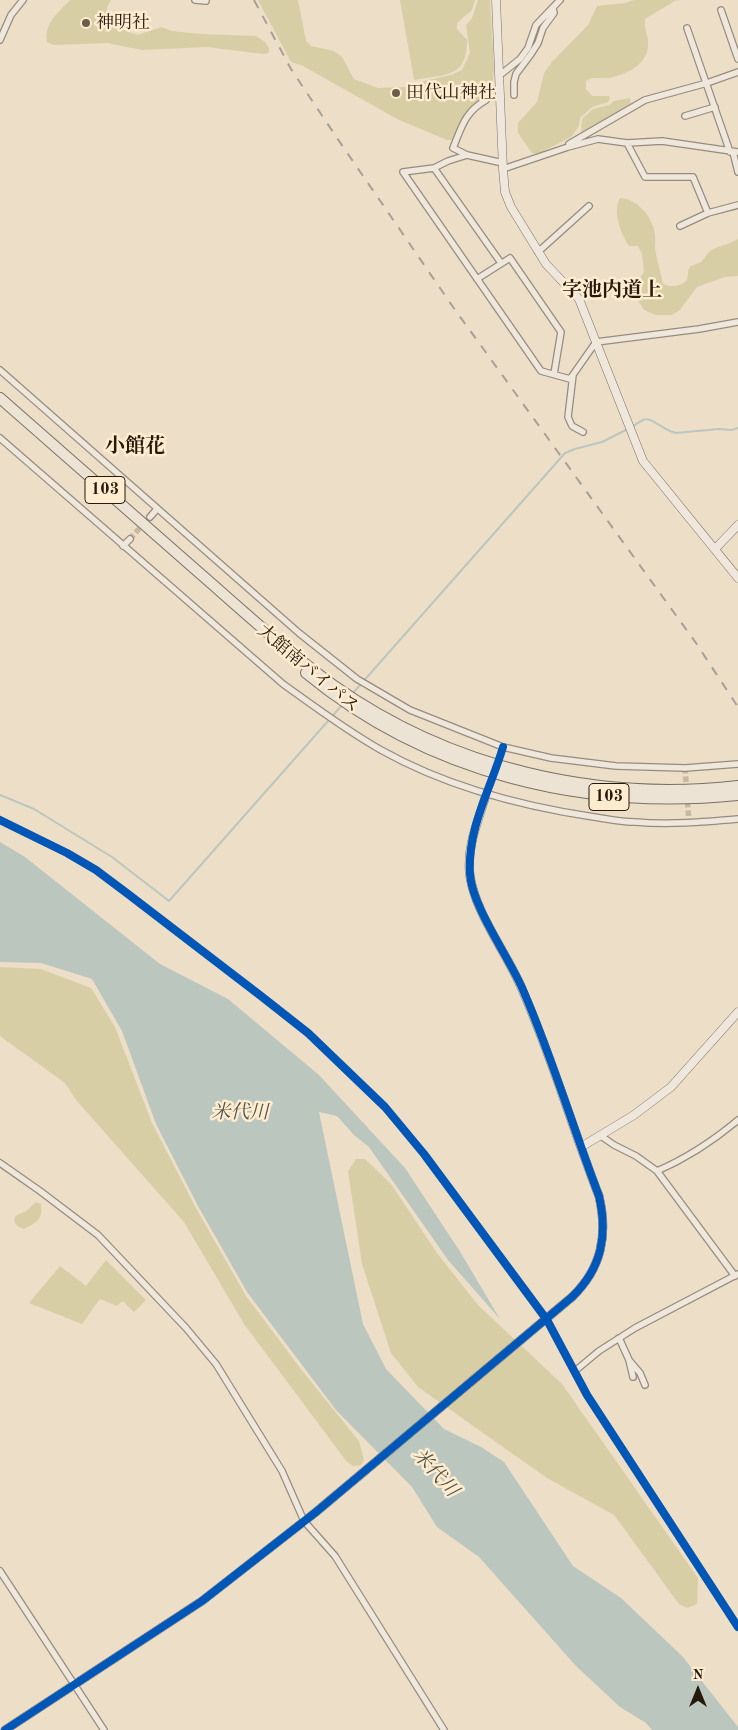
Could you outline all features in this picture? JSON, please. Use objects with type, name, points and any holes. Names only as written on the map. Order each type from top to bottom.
[{"type":"highway","name":"大館南バイパス","points":[[0,398],[210,582],[283,652],[402,737],[484,771],[542,786],[604,796],[632,798],[691,799],[738,795]]},
{"type":"highway","name":"大館南バイパス","points":[[358,707],[457,751],[515,771],[543,777],[602,787],[654,790],[690,790],[738,786]]},
{"type":"street","points":[[0,40],[11,15],[23,0]]},
{"type":"street","points":[[195,0],[206,1]]},
{"type":"street","points":[[496,0],[503,166],[505,192],[511,207],[546,264],[579,298],[643,461],[738,578]]},
{"type":"street","points":[[500,75],[520,59],[528,48],[536,25],[560,0]]},
{"type":"street","points":[[514,95],[516,74],[538,43],[543,28],[554,13],[553,8]]},
{"type":"street","points":[[721,10],[738,59]]},
{"type":"street","points":[[687,28],[733,152],[738,172]]},
{"type":"street","points":[[558,150],[645,100],[707,83],[738,72]]},
{"type":"street","points":[[486,100],[472,110],[459,132],[453,148],[467,155],[503,166],[598,139],[627,144],[662,141],[733,152]]},
{"type":"street","points":[[685,116],[715,107]]},
{"type":"street","points":[[627,144],[645,177],[693,177],[708,213]]},
{"type":"street","points":[[467,155],[434,168],[404,172],[542,371],[570,379],[596,342],[738,322]]},
{"type":"street","points":[[434,168],[501,263]]},
{"type":"street","points":[[680,226],[708,213],[738,205]]},
{"type":"street","points":[[538,252],[589,206]]},
{"type":"street","points":[[477,279],[510,258],[561,332],[554,374]]},
{"type":"street","points":[[0,370],[299,633],[359,680],[410,710],[504,747],[551,758],[616,766],[685,768],[738,764]]},
{"type":"street","points":[[573,375],[568,417],[572,426],[583,432]]},
{"type":"street","points":[[0,438],[283,684],[334,721],[409,765],[486,795],[562,812],[635,822],[706,822],[738,819]]},
{"type":"street","points":[[150,517],[157,508]]},
{"type":"street","points":[[715,549],[738,525]]},
{"type":"street","points":[[123,546],[130,538]]},
{"type":"street","points":[[5,1730],[202,1601],[316,1512],[547,1320],[588,1280],[601,1249],[603,1234],[603,1215],[599,1196],[534,1016],[512,966],[485,918],[475,894],[470,875],[471,840],[486,795]]},
{"type":"street","points":[[0,820],[67,853],[96,870],[262,996],[308,1034],[385,1107],[424,1154],[547,1320],[587,1395],[738,1627]]},
{"type":"street","points":[[581,1148],[641,1110],[671,1087],[738,1012]]},
{"type":"street","points":[[657,1171],[678,1162],[708,1143],[738,1120]]},
{"type":"street","points":[[574,1371],[619,1338],[737,1275],[657,1171],[636,1156],[600,1136]]},
{"type":"street","points":[[0,1163],[98,1236],[186,1328],[216,1364],[282,1471],[304,1520],[335,1556],[444,1730]]},
{"type":"street","points":[[619,1338],[629,1360],[633,1377]]},
{"type":"street","points":[[629,1360],[640,1373],[646,1385]]},
{"type":"street","points":[[0,1571],[104,1730]]},
{"type":"shaded area","points":[[70,0],[111,0],[107,7],[107,15],[117,25],[128,32],[138,35],[161,27],[172,31],[201,34],[256,36],[265,42],[269,48],[269,53],[263,54],[207,47],[142,50],[107,43],[54,45],[47,42],[50,24]]},
{"type":"shaded area","points":[[258,0],[298,0],[306,41],[311,46],[334,51],[342,57],[354,79],[378,88],[410,88],[416,87],[424,81],[451,75],[462,70],[470,53],[466,25],[472,18],[478,0],[490,0],[494,66],[493,83],[471,109],[457,140],[447,140],[397,119],[303,66],[291,62]]},
{"type":"shaded area","points":[[400,0],[475,0],[472,10],[457,23],[457,29],[467,40],[466,53],[463,62],[458,68],[444,75],[414,80]]},
{"type":"shaded area","points":[[634,0],[680,0],[675,1],[645,19],[648,46],[644,59],[639,64],[628,72],[615,77],[594,78],[586,81],[586,89],[592,96],[609,96],[608,102],[592,107],[580,118],[579,126],[571,137],[538,154],[532,153],[518,133],[518,123],[537,102],[544,73],[552,62],[588,25],[597,6],[625,3]]},
{"type":"shaded area","points":[[630,98],[631,106],[581,134],[582,119],[593,109],[609,105],[614,101]]},
{"type":"shaded area","points":[[620,198],[632,201],[638,205],[648,216],[654,228],[655,251],[663,284],[674,286],[683,284],[688,277],[691,266],[701,262],[712,250],[738,239],[738,276],[725,277],[697,287],[680,310],[672,315],[656,315],[644,310],[636,297],[636,284],[644,272],[642,254],[638,246],[629,246],[623,235],[617,216]]},
{"type":"shaded area","points":[[0,967],[41,969],[91,988],[115,1027],[152,1123],[197,1210],[246,1296],[304,1373],[359,1441],[364,1460],[361,1465],[353,1466],[347,1462],[244,1324],[184,1222],[76,1100],[65,1083],[0,1036]]},
{"type":"shaded area","points":[[356,1159],[365,1159],[391,1184],[437,1253],[478,1305],[562,1384],[698,1578],[697,1604],[687,1608],[679,1604],[614,1515],[547,1478],[418,1387],[391,1353],[362,1264],[348,1171]]},
{"type":"shaded area","points":[[36,1202],[41,1204],[41,1214],[38,1220],[24,1229],[18,1227],[14,1222],[15,1217],[26,1211]]},
{"type":"shaded area","points":[[106,1260],[146,1300],[134,1312],[124,1302],[117,1306],[100,1299],[82,1324],[29,1303],[60,1266],[86,1286]]},
{"type":"water","name":"米代川","points":[[0,842],[25,857],[160,964],[228,999],[319,1075],[405,1168],[459,1250],[500,1319],[448,1260],[369,1147],[354,1135],[337,1116],[319,1112],[363,1324],[386,1369],[444,1429],[481,1447],[504,1462],[573,1566],[621,1598],[682,1656],[738,1727],[738,1730],[652,1730],[646,1723],[620,1707],[576,1666],[479,1557],[437,1527],[412,1487],[336,1410],[247,1292],[198,1206],[156,1124],[122,1031],[92,979],[41,963],[0,962]]},
{"type":"waterway","points":[[632,427],[647,419],[676,433],[719,429],[732,430],[738,428]]},
{"type":"waterway","points":[[353,693],[565,453],[602,442],[628,429]]},
{"type":"waterway","points":[[0,795],[34,809],[112,857],[169,901],[343,704]]},
{"type":"tunnel","points":[[130,539],[145,522]]},
{"type":"tunnel","points":[[486,795],[503,747]]},
{"type":"tunnel","points":[[685,768],[689,822]]},
{"type":"railway","points":[[254,0],[291,69],[337,138],[453,307],[696,643],[738,707]]},
{"type":"cycle path","points":[[5,1730],[202,1601],[316,1512],[572,1297],[582,1286],[596,1263],[600,1250],[603,1224],[599,1196],[534,1015],[517,977],[484,917],[472,887],[470,874],[472,841],[503,747]]},
{"type":"cycle path","points":[[0,820],[67,853],[96,870],[308,1033],[385,1107],[424,1154],[547,1320],[587,1395],[738,1627]]},
{"type":"place","name":"神明社","points":[[86,23]]},
{"type":"place","name":"田代山神社","points":[[396,93]]},
{"type":"district","name":"字池内道上","points":[[612,291]]},
{"type":"district","name":"小館花","points":[[135,447]]}]
